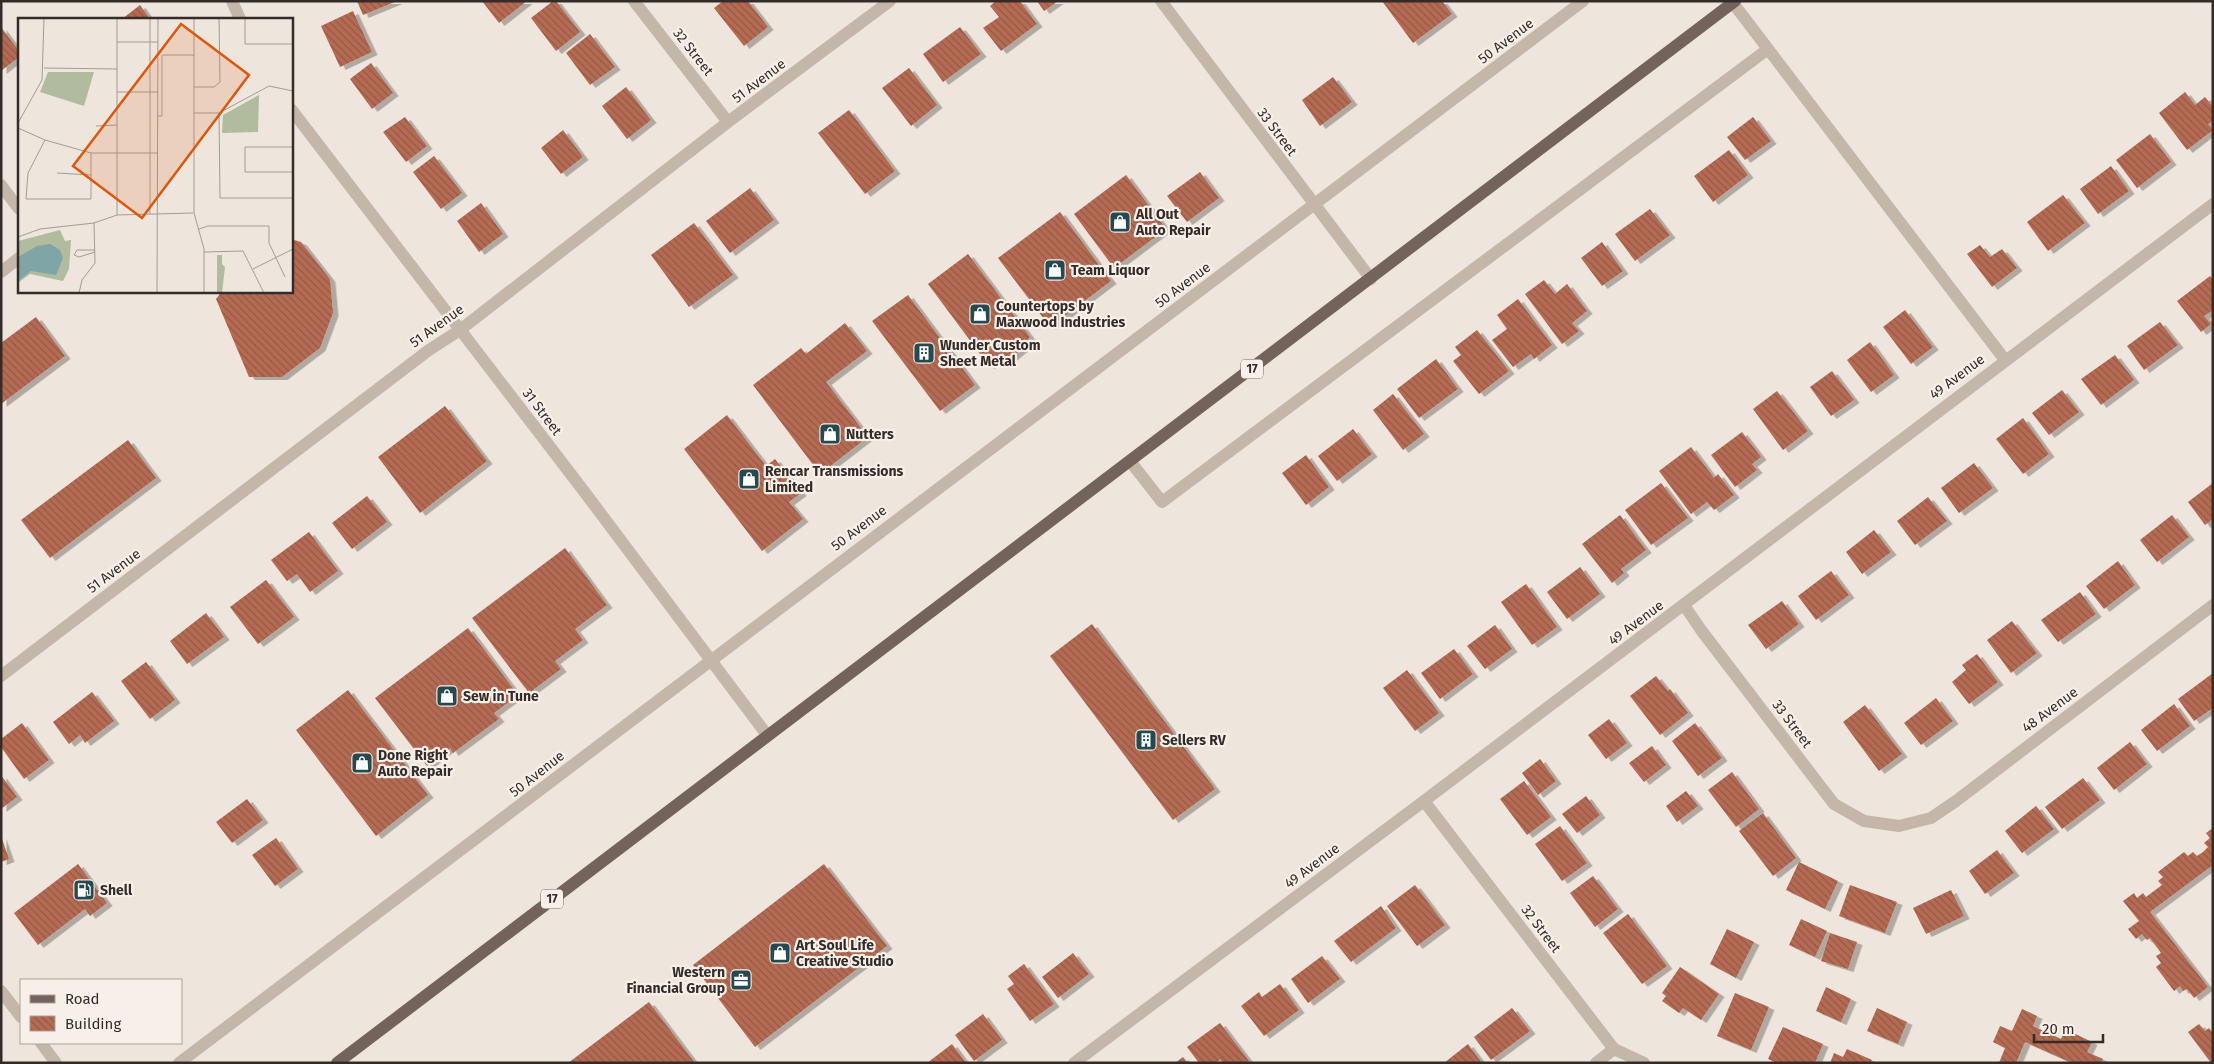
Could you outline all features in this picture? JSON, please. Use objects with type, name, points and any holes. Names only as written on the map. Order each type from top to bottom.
[{"type":"main road","name":"17","points":[[337,1063],[1734,2]]},
{"type":"street","points":[[232,1],[240,18]]},
{"type":"street","name":"32 Street","points":[[634,1],[728,122]]},
{"type":"street","name":"51 Avenue","points":[[1,676],[429,350],[460,330],[728,122],[890,1]]},
{"type":"street","name":"33 Street","points":[[1161,1],[1313,205],[1371,279]]},
{"type":"street","name":"50 Avenue","points":[[179,1063],[1583,1]]},
{"type":"street","points":[[1734,2],[2005,360]]},
{"type":"street","points":[[1130,461],[1162,502],[1768,49]]},
{"type":"street","name":"31 Street","points":[[292,111],[712,660],[767,735]]},
{"type":"street","points":[[1,184],[18,207]]},
{"type":"street","name":"49 Avenue","points":[[1074,1063],[1684,605],[2213,204]]},
{"type":"street","points":[[1,272],[18,259]]},
{"type":"street","name":"33 Street","points":[[1684,605],[1834,804],[1864,821],[1899,826]]},
{"type":"street","name":"48 Avenue","points":[[1899,826],[1931,818],[1956,801],[2213,605]]},
{"type":"street","name":"32 Street","points":[[1424,801],[1614,1049],[1644,1063]]},
{"type":"street","points":[[1,991],[20,1016]]},
{"type":"street","points":[[42,1044],[56,1063]]},
{"type":"street","points":[[1596,1063],[1614,1049]]},
{"type":"building","points":[[357,1],[397,1],[363,15]]},
{"type":"building","points":[[482,1],[527,1],[499,23]]},
{"type":"building","points":[[553,1],[556,1],[580,32],[556,51],[531,18]]},
{"type":"building","points":[[723,1],[748,1],[768,27],[744,46],[714,8]]},
{"type":"building","points":[[996,1],[1020,1],[1037,24],[1001,51],[983,28],[999,17],[990,6]]},
{"type":"building","points":[[1037,1],[1058,1],[1044,11]]},
{"type":"building","points":[[1382,1],[1442,1],[1452,14],[1413,43]]},
{"type":"building","points":[[140,5],[149,18],[123,18]]},
{"type":"building","points":[[353,11],[372,52],[340,67],[321,26]]},
{"type":"building","points":[[1,27],[18,50],[18,58],[1,71]]},
{"type":"building","points":[[960,27],[981,54],[943,82],[923,54]]},
{"type":"building","points":[[590,34],[615,67],[590,85],[566,53]]},
{"type":"building","points":[[371,63],[393,93],[372,109],[350,79]]},
{"type":"building","points":[[909,68],[937,105],[911,126],[882,88]]},
{"type":"building","points":[[1333,77],[1352,102],[1320,126],[1302,100]]},
{"type":"building","points":[[626,87],[651,120],[627,139],[602,106]]},
{"type":"building","points":[[2185,92],[2195,105],[2205,97],[2213,107],[2213,121],[2208,124],[2213,130],[2187,150],[2159,113]]},
{"type":"building","points":[[849,110],[895,171],[865,194],[818,133]]},
{"type":"building","points":[[405,117],[427,146],[406,162],[383,132]]},
{"type":"building","points":[[1753,117],[1771,141],[1745,160],[1727,137]]},
{"type":"building","points":[[563,130],[583,157],[561,174],[541,148]]},
{"type":"building","points":[[2150,134],[2171,162],[2137,188],[2116,160]]},
{"type":"building","points":[[1729,150],[1748,175],[1713,202],[1694,176]]},
{"type":"building","points":[[434,156],[462,193],[441,209],[413,172]]},
{"type":"building","points":[[2111,166],[2129,191],[2098,214],[2080,189]]},
{"type":"building","points":[[1200,172],[1219,198],[1187,222],[1167,196]]},
{"type":"building","name":"All Out Auto Repair","points":[[1126,175],[1166,229],[1114,268],[1074,214]]},
{"type":"building","points":[[750,188],[774,220],[730,253],[706,221]]},
{"type":"building","points":[[2063,195],[2085,223],[2048,251],[2027,222]]},
{"type":"building","points":[[481,203],[503,234],[479,252],[457,221]]},
{"type":"building","points":[[1650,209],[1670,235],[1635,261],[1615,234]]},
{"type":"building","points":[[1060,212],[1111,281],[1050,327],[998,258]]},
{"type":"building","points":[[694,223],[733,275],[689,307],[651,255]]},
{"type":"building","points":[[292,239],[301,242],[330,279],[333,313],[320,348],[282,377],[249,377],[216,299],[221,292],[292,292]]},
{"type":"building","points":[[1602,242],[1623,271],[1602,286],[1581,258]]},
{"type":"building","points":[[1980,245],[1990,257],[2002,249],[2017,268],[1992,287],[1967,254]]},
{"type":"building","points":[[968,254],[1030,337],[1025,342],[1027,345],[1002,365],[998,360],[989,366],[928,284]]},
{"type":"building","points":[[2210,276],[2213,280],[2213,310],[2204,316],[2211,324],[2201,332],[2177,301]]},
{"type":"building","points":[[1544,280],[1555,294],[1567,284],[1587,311],[1572,323],[1579,331],[1562,344],[1525,294]]},
{"type":"building","name":"Wunder Custom Sheet Metal","points":[[908,295],[975,385],[940,411],[872,321]]},
{"type":"building","points":[[1518,299],[1552,345],[1534,359],[1531,354],[1513,367],[1492,340],[1507,329],[1497,315]]},
{"type":"building","points":[[1905,310],[1933,347],[1911,364],[1883,327]]},
{"type":"building","points":[[36,317],[65,356],[1,404],[1,343]]},
{"type":"building","points":[[2160,322],[2178,345],[2144,370],[2127,346]]},
{"type":"building","points":[[845,323],[867,351],[826,382],[868,437],[820,474],[753,385],[801,348],[806,354]]},
{"type":"building","points":[[1477,330],[1509,371],[1479,394],[1453,361],[1461,355],[1455,347]]},
{"type":"building","points":[[1870,342],[1894,375],[1871,392],[1847,360]]},
{"type":"building","points":[[2115,355],[2134,380],[2101,405],[2081,379]]},
{"type":"building","points":[[1436,359],[1458,389],[1419,418],[1397,389]]},
{"type":"building","points":[[1832,371],[1854,400],[1831,416],[1810,387]]},
{"type":"building","points":[[2062,390],[2079,412],[2049,435],[2032,413]]},
{"type":"building","points":[[1777,391],[1808,431],[1783,450],[1753,409]]},
{"type":"building","points":[[1393,394],[1424,434],[1403,450],[1373,410]]},
{"type":"building","points":[[445,406],[487,461],[420,513],[378,457]]},
{"type":"building","name":"Rencar Transmissions Limited","points":[[727,415],[766,466],[775,459],[801,493],[789,502],[803,519],[762,551],[684,449]]},
{"type":"building","points":[[2023,418],[2049,454],[2023,474],[1996,439]]},
{"type":"building","points":[[1353,429],[1372,454],[1337,481],[1318,456]]},
{"type":"building","points":[[1742,432],[1761,457],[1752,464],[1757,470],[1735,487],[1711,455]]},
{"type":"building","points":[[128,440],[156,478],[50,558],[21,520]]},
{"type":"building","points":[[1691,447],[1714,478],[1718,474],[1734,495],[1714,510],[1707,502],[1691,514],[1659,471]]},
{"type":"building","points":[[1306,455],[1329,487],[1306,505],[1282,473]]},
{"type":"building","points":[[1974,463],[1993,488],[1959,513],[1941,488]]},
{"type":"building","points":[[1661,483],[1688,518],[1651,545],[1625,510]]},
{"type":"building","points":[[2213,483],[2213,519],[2205,525],[2188,502]]},
{"type":"building","points":[[367,496],[387,522],[352,549],[332,523]]},
{"type":"building","points":[[1928,497],[1947,521],[1915,545],[1897,521]]},
{"type":"building","points":[[1620,515],[1646,550],[1621,569],[1624,573],[1612,583],[1582,544]]},
{"type":"building","points":[[2172,515],[2189,537],[2157,562],[2140,540]]},
{"type":"building","points":[[1874,530],[1891,552],[1862,574],[1846,552]]},
{"type":"building","points":[[309,532],[338,571],[310,592],[297,574],[287,581],[271,560]]},
{"type":"building","points":[[565,548],[607,605],[575,629],[583,640],[555,661],[561,669],[529,693],[472,618]]},
{"type":"building","points":[[2118,561],[2135,585],[2104,609],[2086,586]]},
{"type":"building","points":[[1580,567],[1600,594],[1567,619],[1547,592]]},
{"type":"building","points":[[1831,571],[1849,595],[1816,620],[1798,596]]},
{"type":"building","points":[[266,580],[294,617],[258,644],[230,607]]},
{"type":"building","points":[[1526,584],[1557,627],[1532,645],[1501,602]]},
{"type":"building","points":[[2080,592],[2096,614],[2058,642],[2041,620]]},
{"type":"building","points":[[1782,601],[1799,624],[1766,649],[1748,625]]},
{"type":"building","points":[[206,613],[224,637],[187,664],[170,641]]},
{"type":"building","points":[[2012,621],[2037,653],[2011,673],[1987,640]]},
{"type":"building","name":"Sellers RV","points":[[1092,624],[1215,789],[1173,820],[1050,656]]},
{"type":"building","points":[[1495,625],[1512,649],[1485,669],[1467,646]]},
{"type":"building","name":"Sew in Tune","points":[[468,628],[518,695],[494,713],[499,719],[453,753],[450,748],[427,766],[375,698]]},
{"type":"building","points":[[1454,649],[1473,674],[1440,699],[1421,673]]},
{"type":"building","points":[[1977,654],[1998,682],[1969,704],[1952,682],[1966,670],[1962,665]]},
{"type":"building","points":[[146,662],[175,700],[150,719],[121,681]]},
{"type":"building","points":[[1407,670],[1439,713],[1415,731],[1383,688]]},
{"type":"building","points":[[2213,673],[2213,708],[2194,721],[2178,699]]},
{"type":"building","points":[[1656,676],[1668,691],[1670,689],[1688,713],[1660,735],[1630,696]]},
{"type":"building","name":"Done Right Auto Repair","points":[[348,690],[428,795],[376,836],[296,730]]},
{"type":"building","points":[[92,692],[114,721],[85,743],[80,735],[69,744],[53,722]]},
{"type":"building","points":[[1936,698],[1953,721],[1921,745],[1904,723]]},
{"type":"building","points":[[2174,704],[2190,726],[2157,751],[2141,730]]},
{"type":"building","points":[[1865,705],[1902,754],[1879,771],[1843,722]]},
{"type":"building","points":[[1609,719],[1627,743],[1606,759],[1588,735]]},
{"type":"building","points":[[22,723],[49,760],[24,779],[1,747],[1,739]]},
{"type":"building","points":[[1695,723],[1722,758],[1698,776],[1672,741]]},
{"type":"building","points":[[2130,742],[2147,764],[2114,790],[2097,768]]},
{"type":"building","points":[[1652,746],[1666,765],[1644,782],[1629,763]]},
{"type":"building","points":[[1540,759],[1556,781],[1538,795],[1522,773]]},
{"type":"building","points":[[1732,772],[1759,809],[1736,827],[1708,790]]},
{"type":"building","points":[[1,775],[17,797],[1,809]]},
{"type":"building","points":[[2083,778],[2100,800],[2062,829],[2045,807]]},
{"type":"building","points":[[1524,781],[1551,817],[1527,835],[1500,799]]},
{"type":"building","points":[[1686,791],[1698,806],[1677,822],[1666,806]]},
{"type":"building","points":[[1586,796],[1600,815],[1577,833],[1562,814]]},
{"type":"building","points":[[247,799],[263,820],[232,843],[216,822]]},
{"type":"building","points":[[2036,806],[2054,829],[2022,853],[2005,831]]},
{"type":"building","points":[[1763,813],[1796,858],[1773,876],[1739,831]]},
{"type":"building","points":[[1560,826],[1587,863],[1562,881],[1535,844]]},
{"type":"building","points":[[2213,828],[2213,865],[2150,912],[2208,987],[2194,998],[2187,989],[2183,991],[2180,986],[2174,991],[2156,967],[2161,963],[2156,956],[2161,953],[2150,938],[2147,940],[2142,934],[2136,939],[2128,929],[2139,921],[2123,901],[2134,893],[2137,898],[2143,893],[2146,897],[2162,885],[2158,881],[2163,877],[2158,872],[2184,852],[2188,856],[2193,852],[2197,856],[2203,852],[2208,847],[2204,843],[2210,838],[2206,833]]},
{"type":"building","points":[[1,836],[9,859],[1,862]]},
{"type":"building","points":[[276,838],[298,869],[275,886],[252,855]]},
{"type":"building","points":[[1997,850],[2014,873],[1985,894],[1969,871]]},
{"type":"building","points":[[1799,862],[1838,881],[1825,909],[1786,890]]},
{"type":"building","points":[[78,864],[107,903],[90,916],[85,909],[38,945],[14,913]]},
{"type":"building","points":[[824,864],[887,946],[755,1047],[693,965]]},
{"type":"building","points":[[1593,876],[1618,909],[1595,927],[1570,893]]},
{"type":"building","points":[[1415,885],[1445,925],[1417,946],[1387,906]]},
{"type":"building","points":[[1850,885],[1897,902],[1885,933],[1839,916]]},
{"type":"building","points":[[1951,890],[1964,916],[1926,934],[1913,908]]},
{"type":"building","points":[[1381,906],[1396,928],[1351,962],[1334,941]]},
{"type":"building","points":[[1628,914],[1667,966],[1642,984],[1603,933]]},
{"type":"building","points":[[1801,919],[1827,931],[1815,957],[1789,945]]},
{"type":"building","points":[[1727,929],[1754,942],[1736,978],[1710,964]]},
{"type":"building","points":[[1830,933],[1857,942],[1848,969],[1821,961]]},
{"type":"building","points":[[1073,953],[1089,974],[1058,998],[1042,977]]},
{"type":"building","points":[[1322,956],[1340,979],[1308,1003],[1291,979]]},
{"type":"building","points":[[1024,964],[1054,1004],[1030,1021],[1007,989],[1014,984],[1008,976]]},
{"type":"building","points":[[1680,967],[1719,994],[1701,1020],[1683,1008],[1679,1013],[1662,1001],[1666,996],[1662,993]]},
{"type":"building","points":[[1280,984],[1299,1010],[1264,1036],[1241,1006],[1259,992],[1262,997]]},
{"type":"building","points":[[1826,987],[1851,999],[1841,1022],[1816,1011]]},
{"type":"building","points":[[1735,993],[1769,1007],[1751,1050],[1717,1036]]},
{"type":"building","points":[[649,1002],[695,1063],[568,1063]]},
{"type":"building","points":[[1512,1008],[1530,1031],[1491,1060],[1474,1037]]},
{"type":"building","points":[[1877,1008],[1907,1022],[1898,1044],[1867,1031]]},
{"type":"building","points":[[2022,1009],[2037,1016],[2033,1026],[2061,1039],[2065,1029],[2092,1042],[2087,1052],[2103,1059],[2101,1063],[2072,1063],[2025,1042],[2016,1063],[1999,1063],[2005,1048],[1993,1042],[2000,1026],[2012,1031]]},
{"type":"building","points":[[983,1014],[1002,1040],[974,1061],[955,1035]]},
{"type":"building","points":[[1220,1023],[1249,1061],[1247,1063],[1223,1063],[1220,1059],[1216,1063],[1199,1063],[1187,1047]]},
{"type":"building","points":[[2199,1024],[2205,1031],[2209,1028],[2213,1033],[2213,1063],[2211,1063],[2188,1032]]},
{"type":"building","points":[[1783,1027],[1823,1044],[1815,1063],[1777,1063],[1768,1059]]},
{"type":"building","points":[[952,1044],[966,1063],[927,1063]]},
{"type":"building","points":[[1468,1044],[1482,1063],[1444,1063]]},
{"type":"building","points":[[1847,1049],[1872,1060],[1870,1063],[1830,1063],[1834,1053],[1843,1057]]},
{"type":"building","points":[[1183,1057],[1188,1063],[1175,1063]]},
{"type":"place","name":"All Out Auto Repair","points":[[1120,222]]},
{"type":"place","name":"Team Liquor","points":[[1055,270]]},
{"type":"place","name":"Countertops by Maxwood Industries","points":[[980,314]]},
{"type":"place","name":"Wunder Custom Sheet Metal","points":[[924,353]]},
{"type":"place","name":"Nutters","points":[[830,434]]},
{"type":"place","name":"Rencar Transmissions Limited","points":[[749,479]]},
{"type":"place","name":"Sew in Tune","points":[[447,696]]},
{"type":"place","name":"Sellers RV","points":[[1146,740]]},
{"type":"place","name":"Done Right Auto Repair","points":[[362,763]]},
{"type":"place","name":"Shell","points":[[84,890]]},
{"type":"place","name":"Art Soul Life Creative Studio","points":[[780,953]]},
{"type":"place","name":"Western Financial Group","points":[[741,980]]}]
